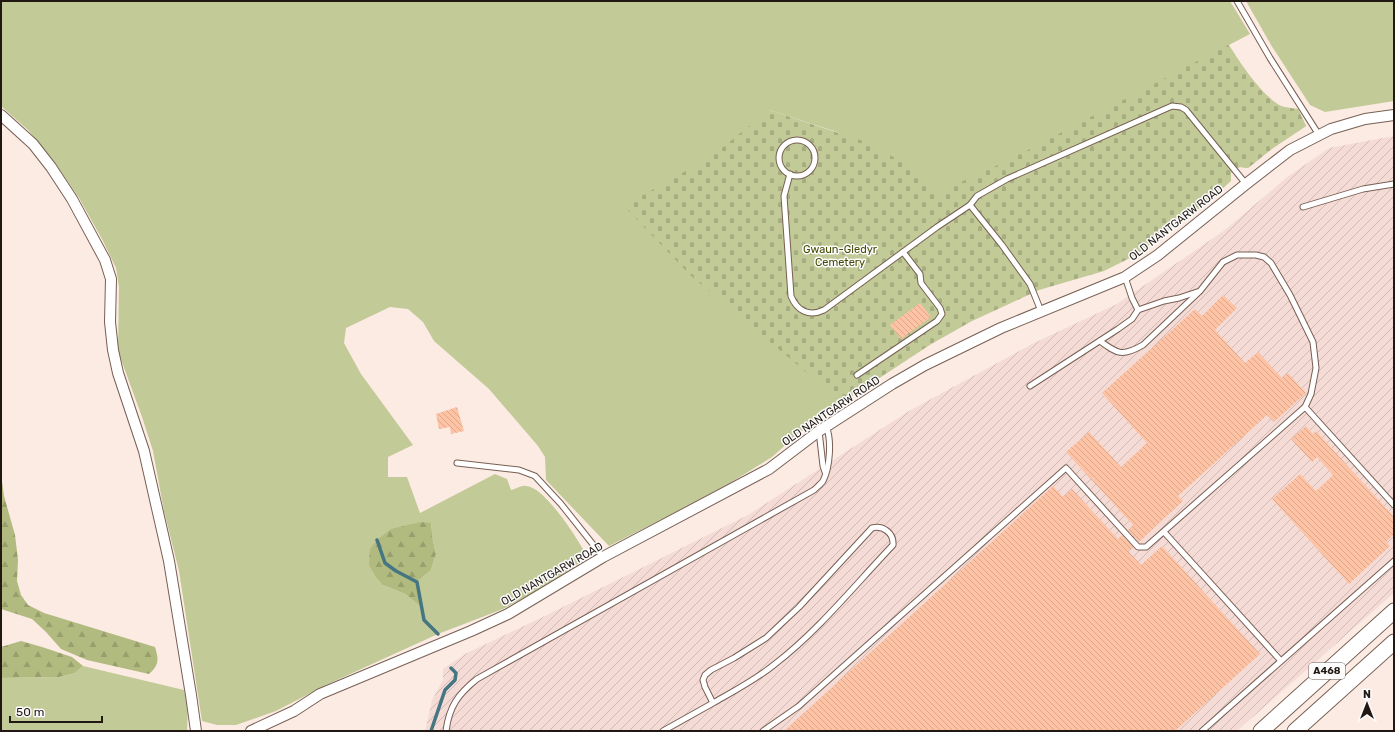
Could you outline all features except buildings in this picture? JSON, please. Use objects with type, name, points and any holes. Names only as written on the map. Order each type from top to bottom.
[{"type":"main road","name":"A468","points":[[1261,731],[1394,611]]},
{"type":"main road","name":"A468","points":[[1295,731],[1394,642]]},
{"type":"street","name":"OLD NANTGARW ROAD","points":[[251,731],[294,711],[320,694],[508,614],[603,557],[768,469],[822,428],[925,365],[973,341],[1041,311],[1125,277],[1158,255],[1290,150],[1331,130],[1359,121],[1394,114]]},
{"type":"street","points":[[1,115],[33,144],[51,167],[72,199],[104,260],[111,280],[110,322],[113,350],[144,451],[169,561],[196,731]]},
{"type":"lane","points":[[1237,1],[1270,58],[1319,135]]},
{"type":"lane","points":[[790,174],[784,196],[791,296],[793,302],[802,311],[813,313],[824,310],[970,205],[977,196],[1007,179],[1172,106],[1181,107],[1186,110],[1246,184]]},
{"type":"lane","points":[[798,140],[804,141],[812,148],[815,159],[814,164],[811,169],[801,175],[790,174],[785,171],[780,162],[781,151],[788,142],[798,140]]},
{"type":"lane","points":[[1303,207],[1363,189],[1394,184]]},
{"type":"lane","points":[[970,205],[1002,245],[1030,284],[1041,311]]},
{"type":"lane","points":[[857,375],[906,340],[937,321],[942,314],[940,308],[921,283],[920,274],[903,252]]},
{"type":"lane","points":[[763,731],[799,706],[1066,468],[1138,548],[1146,547],[1305,407],[1311,394],[1316,368],[1312,342],[1290,295],[1271,263],[1256,255],[1237,255],[1223,262],[1200,291],[1143,345],[1135,350],[1115,352],[1100,341]]},
{"type":"lane","points":[[1125,277],[1138,310]]},
{"type":"lane","points":[[1030,386],[1132,319],[1138,310],[1200,291]]},
{"type":"lane","points":[[1305,407],[1394,505]]},
{"type":"lane","points":[[822,428],[823,466],[825,472]]},
{"type":"lane","points":[[446,731],[451,710],[463,692],[477,679],[814,490],[823,481],[825,472],[829,466],[829,433],[822,428]]},
{"type":"lane","points":[[457,463],[519,470],[535,476],[561,504],[603,557]]},
{"type":"lane","points":[[663,731],[713,703],[774,666],[818,625],[893,545],[892,535],[884,528],[872,528],[799,607],[766,638],[705,675],[705,687],[713,703]]},
{"type":"lane","points":[[1164,532],[1281,661]]},
{"type":"lane","points":[[1202,731],[1394,561]]},
{"type":"shaded area","points":[[1394,136],[1394,593],[1237,731],[425,731],[432,700],[443,680],[443,669],[465,654],[748,515],[909,411],[1032,344],[1117,304],[1225,230],[1286,178],[1329,148]]},
{"type":"green space","points":[[1,1],[1230,1],[1250,34],[1229,45],[1251,78],[1265,94],[1281,106],[1298,109],[1306,126],[1273,148],[1248,168],[1240,167],[956,205],[837,132],[769,110],[908,346],[970,322],[931,344],[831,410],[799,433],[772,457],[730,483],[609,546],[546,480],[545,457],[538,446],[489,389],[434,341],[423,322],[408,309],[390,307],[346,328],[344,343],[361,374],[413,445],[388,457],[388,477],[407,477],[420,513],[495,474],[507,479],[511,490],[526,486],[533,488],[542,495],[569,527],[586,555],[579,563],[548,585],[503,609],[438,634],[326,685],[276,711],[236,725],[217,725],[202,721],[179,571],[164,511],[153,451],[118,351],[119,287],[116,268],[79,198],[54,161],[28,130],[1,106]],"holes":[[[431,523],[436,554],[431,570],[417,582],[422,607],[405,594],[383,585]]]},
{"type":"green space","points":[[1246,1],[1394,1],[1394,101],[1325,112],[1310,105],[1271,45]]},
{"type":"green space","name":"Gwaun-Gledyr Cemetery","points":[[1228,45],[1251,78],[1265,93],[1281,106],[1298,109],[1306,126],[1273,148],[1248,168],[1240,167],[1231,173],[1231,181],[1208,202],[1138,254],[1104,271],[1039,290],[970,322],[931,344],[842,402],[690,275],[624,206],[712,156],[769,110],[866,142],[908,165],[937,193],[1011,159]]},
{"type":"green space","points":[[1,474],[4,496],[15,535],[18,560],[17,581],[21,595],[28,605],[44,613],[155,647],[157,662],[155,668],[149,674],[87,660],[61,649],[32,619],[1,609]]},
{"type":"green space","points":[[421,522],[431,523],[436,554],[431,570],[417,582],[423,608],[405,594],[383,585],[369,565],[370,549],[377,540],[391,529]]},
{"type":"green space","points":[[21,641],[72,657],[83,666],[75,673],[59,677],[1,678],[1,647]]},
{"type":"green space","points":[[83,666],[184,690],[188,707],[187,731],[1,731],[1,678],[59,677],[75,673]]},
{"type":"waterway","points":[[377,540],[385,563],[396,571],[417,582],[424,620],[438,634]]},
{"type":"waterway","points":[[431,731],[445,690],[455,680],[456,673],[451,668]]}]
